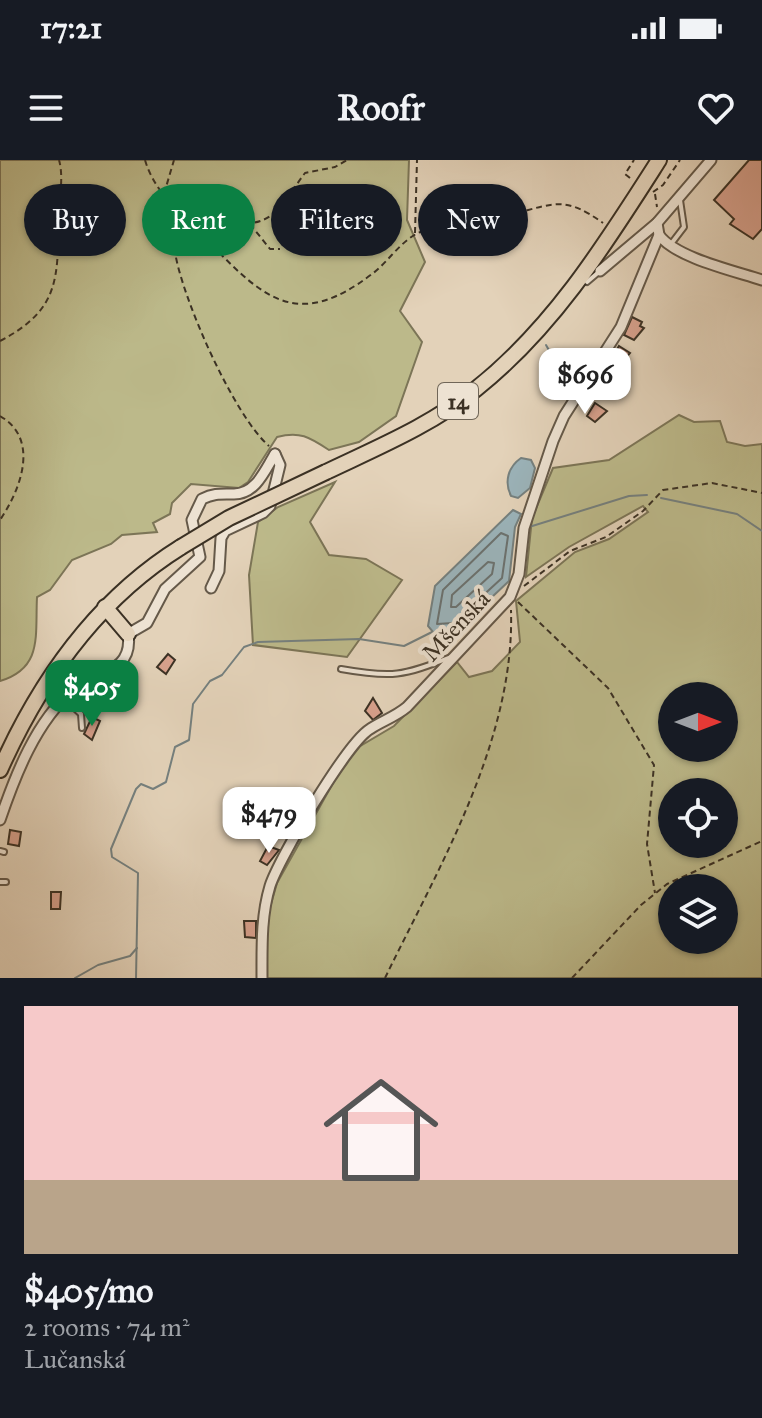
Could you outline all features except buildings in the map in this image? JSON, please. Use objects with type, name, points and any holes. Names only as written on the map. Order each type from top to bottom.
[{"type":"main road","name":"14","points":[[0,770],[56,665],[105,607],[181,547],[237,514],[428,421],[475,390],[533,336],[567,297],[659,160]]},
{"type":"main road","points":[[105,607],[128,634]]},
{"type":"street","points":[[600,271],[657,223],[711,160]]},
{"type":"street","points":[[657,223],[659,235],[671,244],[700,259],[762,280]]},
{"type":"street","name":"Mšenská","points":[[262,978],[262,919],[274,875],[333,775],[368,729],[393,719],[459,654],[510,597],[519,574],[524,528],[553,441],[564,416],[621,327],[659,235]]},
{"type":"street","points":[[211,588],[219,571],[222,534],[263,513],[270,506],[280,465],[278,451]]},
{"type":"street","points":[[0,820],[32,747],[64,699],[78,686],[122,662],[129,647],[128,634],[147,623],[165,589],[200,557],[192,520],[202,499],[216,493],[236,494],[250,489],[278,451]]},
{"type":"lane","points":[[671,244],[684,227],[680,196]]},
{"type":"lane","points":[[587,282],[600,271]]},
{"type":"lane","points":[[341,669],[385,677],[406,675],[459,654]]},
{"type":"lane","points":[[64,699],[81,714],[82,728]]},
{"type":"path","points":[[0,341],[27,327],[43,310],[48,299],[60,258],[59,160]]},
{"type":"path","points":[[145,160],[155,184]]},
{"type":"path","points":[[167,184],[174,160]]},
{"type":"path","points":[[255,221],[272,215],[305,173],[335,167],[347,160]]},
{"type":"path","points":[[415,235],[417,160]]},
{"type":"path","points":[[630,178],[625,174],[634,160]]},
{"type":"path","points":[[658,210],[653,192],[680,160]]},
{"type":"path","points":[[222,256],[234,269],[283,304],[307,305],[330,298],[372,274],[415,235],[444,224],[562,202],[582,207],[614,231]]},
{"type":"path","points":[[255,230],[271,249]]},
{"type":"path","points":[[176,256],[190,305],[246,415],[278,451]]},
{"type":"path","points":[[0,416],[11,422],[21,440],[25,457],[19,482],[0,520]]},
{"type":"path","points":[[510,597],[570,551],[606,537],[643,511],[663,490],[712,483],[762,493]]},
{"type":"path","points":[[510,597],[608,688],[654,765],[647,844],[655,893]]},
{"type":"path","points":[[385,978],[480,779],[510,661],[510,597]]},
{"type":"path","points":[[572,978],[655,893],[680,877],[762,841]]},
{"type":"shaded area","points":[[0,160],[409,160],[407,220],[418,246],[418,256],[422,256],[425,262],[400,311],[422,342],[396,416],[359,442],[329,450],[304,436],[277,437],[248,482],[239,488],[191,484],[172,503],[170,514],[153,523],[157,532],[122,535],[111,544],[72,560],[50,590],[37,597],[36,637],[30,659],[24,668],[0,681]]},
{"type":"shaded area","points":[[679,415],[694,422],[720,421],[727,442],[745,446],[762,444],[762,978],[267,978],[267,918],[277,883],[337,776],[357,748],[394,726],[457,662],[469,677],[492,671],[520,642],[516,601],[575,552],[609,539],[648,512],[643,506],[569,547],[526,577],[532,518],[553,468],[609,460]]},
{"type":"shaded area","points":[[335,482],[310,522],[329,555],[366,559],[402,580],[347,657],[253,645],[249,575],[258,522],[278,507]]},
{"type":"water","points":[[521,458],[531,460],[535,468],[530,488],[518,498],[511,496],[508,480],[510,470]]},
{"type":"water","points":[[513,510],[521,514],[515,527],[509,581],[455,632],[433,632],[428,626],[435,586]]},
{"type":"waterway","points":[[546,345],[566,380]]},
{"type":"waterway","points":[[529,527],[629,496],[647,495]]},
{"type":"waterway","points":[[661,498],[737,514],[762,531]]},
{"type":"waterway","points":[[136,978],[138,873],[112,857],[111,849],[136,789],[141,784],[153,789],[166,782],[175,747],[189,740],[193,704],[210,681],[222,675],[244,647],[258,642],[359,639],[404,646],[432,632]]},
{"type":"waterway","points":[[75,978],[98,965],[130,956],[137,948]]}]
